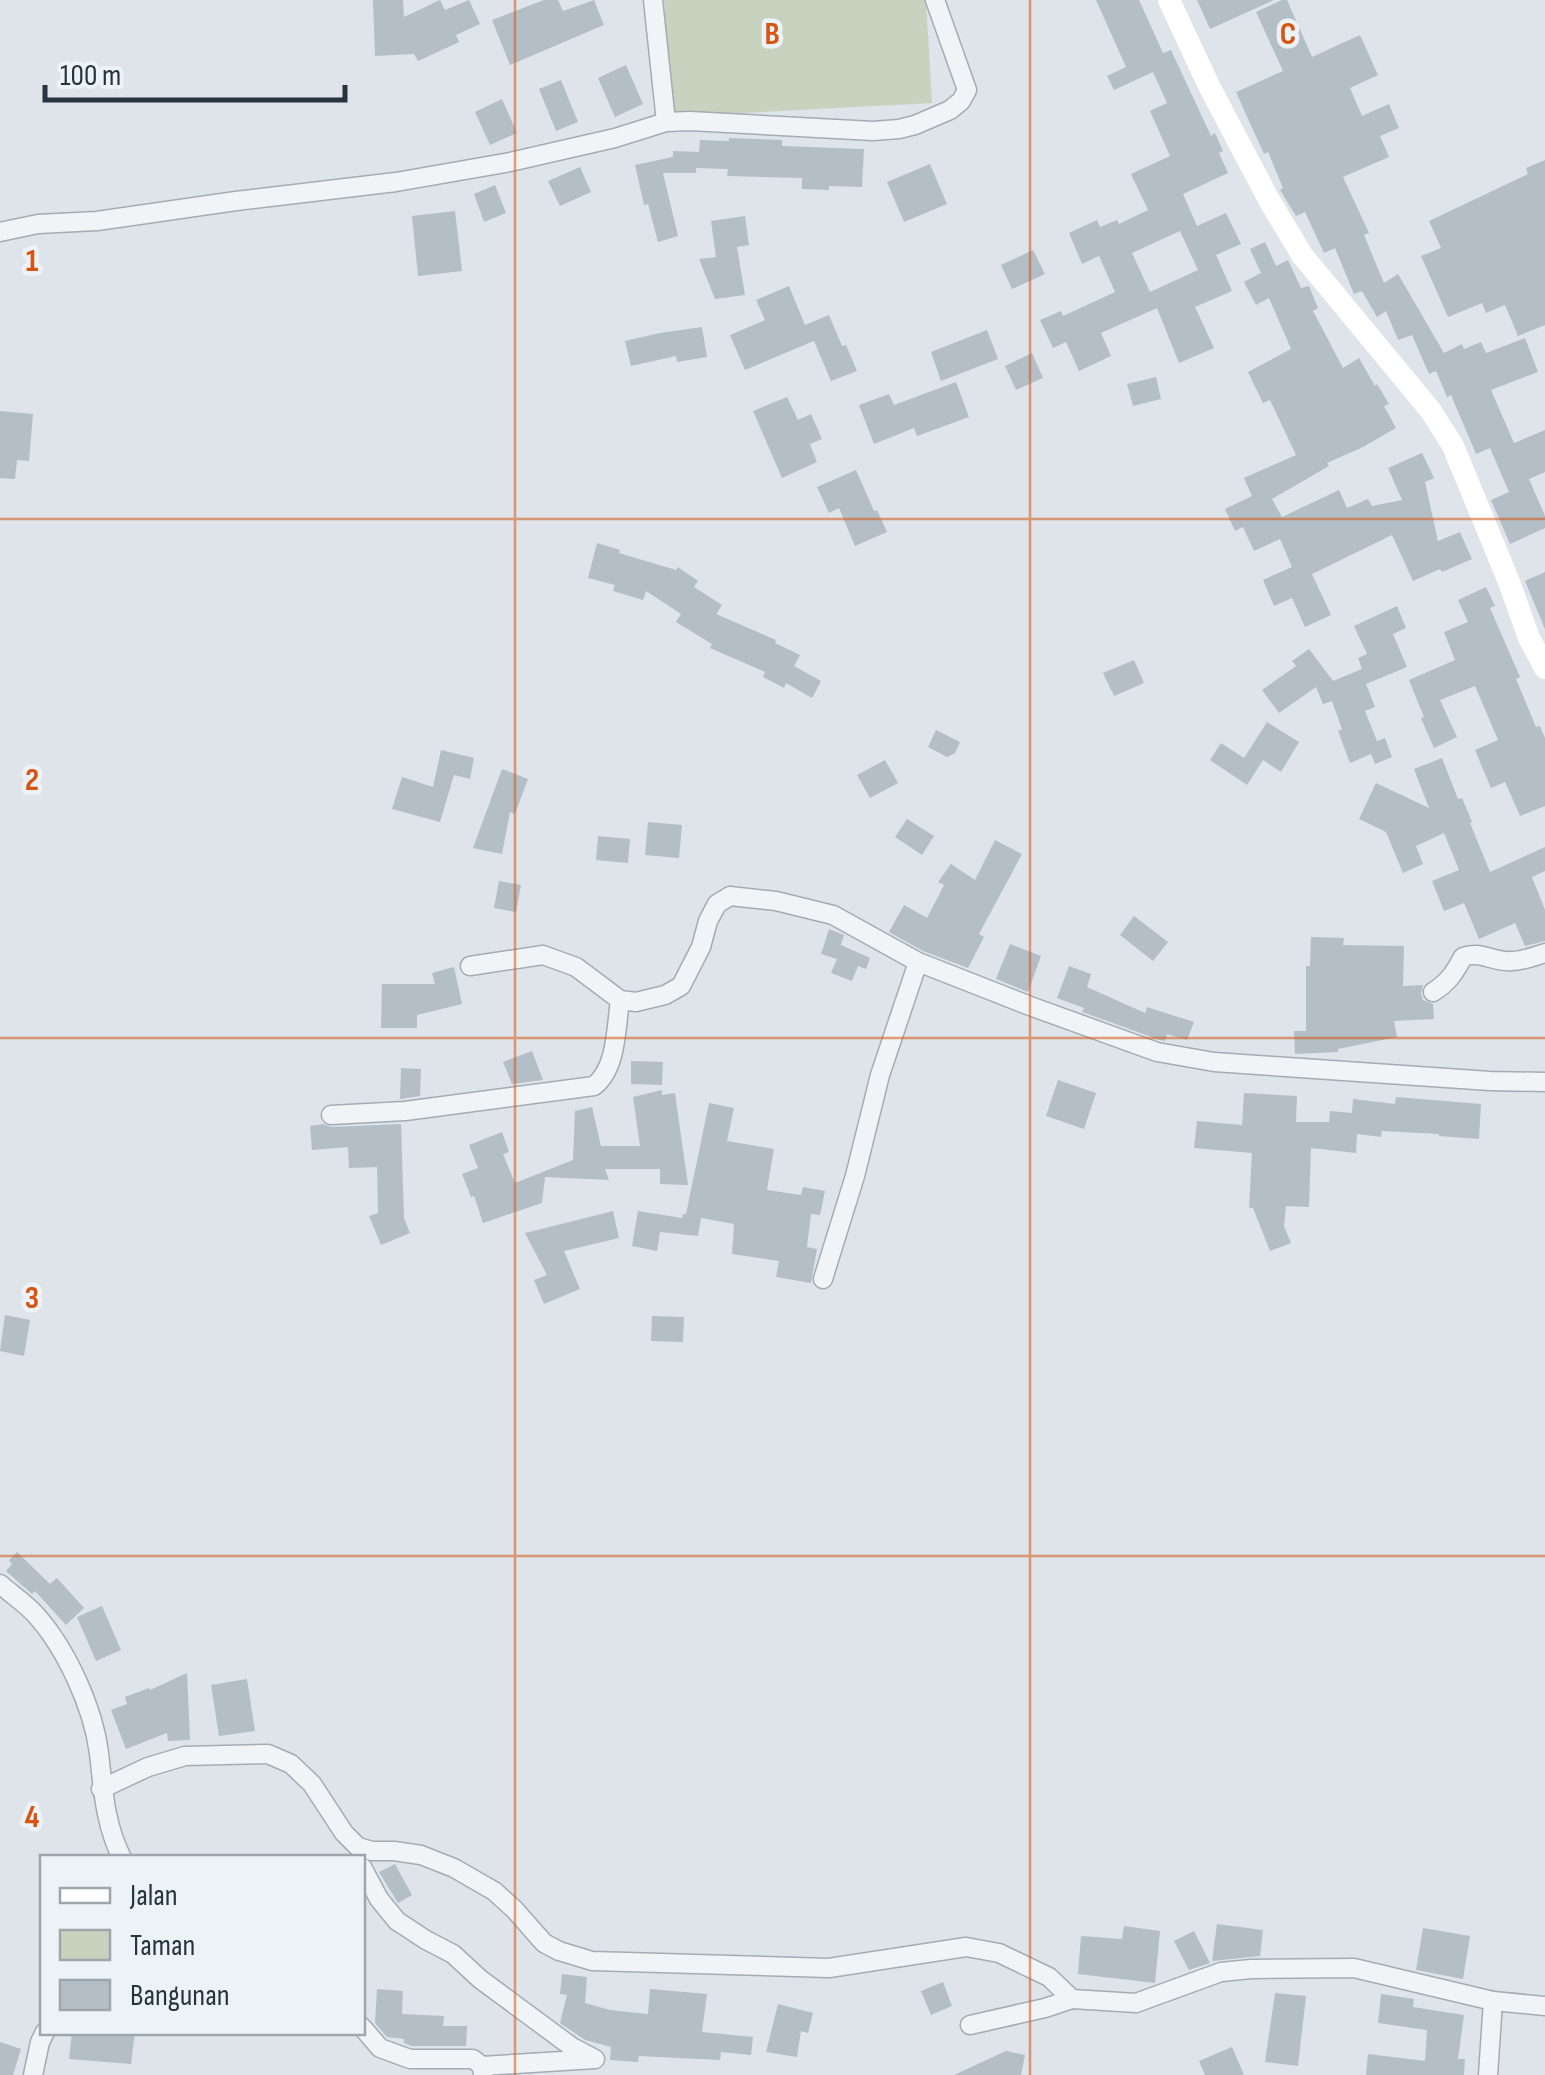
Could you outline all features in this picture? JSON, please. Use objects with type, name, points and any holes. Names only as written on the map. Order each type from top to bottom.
[{"type":"main road","points":[[1169,0],[1209,86],[1302,255],[1431,411],[1453,446],[1529,638],[1545,668]]},
{"type":"street","points":[[654,0],[666,122]]},
{"type":"street","points":[[0,232],[38,224],[97,221],[396,182],[575,148],[666,122],[873,131],[915,125],[950,110],[967,90],[935,0]]},
{"type":"street","points":[[470,966],[543,955],[576,967],[620,1000],[636,1002],[665,995],[680,986],[701,947],[717,904],[730,896],[833,915],[918,962],[1157,1052],[1214,1062],[1545,1082]]},
{"type":"street","points":[[1433,992],[1444,985],[1463,957],[1473,953],[1513,962],[1545,953]]},
{"type":"street","points":[[823,1279],[880,1075],[918,962]]},
{"type":"street","points":[[331,1115],[405,1111],[594,1086],[611,1059],[620,1000]]},
{"type":"street","points":[[0,1584],[34,1614],[56,1642],[84,1696],[98,1749],[113,1840],[120,1855]]},
{"type":"street","points":[[102,1789],[148,1767],[185,1756],[268,1754],[292,1764],[312,1784],[359,1852],[394,1850],[422,1855],[454,1868],[494,1892],[544,1943],[559,1951],[592,1961],[829,1968],[966,1947],[999,1953],[1049,1977],[1072,1998]]},
{"type":"street","points":[[365,1876],[397,1921],[453,1954],[480,1979],[594,2059],[482,2070],[473,2060],[410,2059],[380,2048],[365,2030]]},
{"type":"street","points":[[970,2025],[1072,1998],[1136,2003],[1220,1972],[1251,1970],[1354,1968],[1493,2001],[1545,2006]]},
{"type":"street","points":[[1488,2075],[1493,2001]]},
{"type":"street","points":[[33,2075],[44,2035]]},
{"type":"green space","points":[[664,0],[926,0],[932,103],[671,117]]},
{"type":"building","points":[[373,0],[403,0],[404,17],[440,0],[445,10],[469,0],[480,24],[456,35],[459,42],[418,61],[414,54],[375,56]]},
{"type":"building","points":[[544,0],[558,0],[563,11],[594,0],[604,25],[510,65],[492,20]]},
{"type":"building","points":[[1096,0],[1139,0],[1163,53],[1171,50],[1211,136],[1215,133],[1228,173],[1183,194],[1197,226],[1226,213],[1241,244],[1216,255],[1232,291],[1195,307],[1214,348],[1179,363],[1157,308],[1101,333],[1111,356],[1079,371],[1066,342],[1053,348],[1040,320],[1061,311],[1063,316],[1115,292],[1099,256],[1082,264],[1069,233],[1097,220],[1100,227],[1117,220],[1119,224],[1148,210],[1131,174],[1170,156],[1150,111],[1167,103],[1153,72],[1114,90],[1107,76],[1126,67]],"holes":[[[1180,231],[1198,270],[1150,292],[1132,253]]]},
{"type":"building","points":[[1197,0],[1274,0],[1210,29]]},
{"type":"building","points":[[1287,0],[1312,57],[1360,35],[1378,75],[1350,88],[1362,116],[1389,104],[1399,128],[1380,136],[1389,157],[1343,177],[1369,233],[1364,235],[1384,283],[1398,274],[1444,353],[1462,344],[1464,349],[1481,342],[1486,353],[1525,338],[1538,372],[1491,390],[1514,443],[1545,430],[1545,472],[1529,479],[1545,516],[1545,528],[1510,544],[1491,500],[1509,492],[1490,448],[1476,454],[1451,395],[1447,397],[1436,371],[1429,374],[1412,335],[1398,340],[1386,311],[1377,317],[1362,291],[1354,294],[1335,248],[1324,253],[1305,212],[1296,216],[1280,190],[1283,188],[1268,152],[1264,154],[1236,92],[1283,71],[1256,12]]},
{"type":"building","points":[[626,65],[643,104],[615,117],[598,78]]},
{"type":"building","points":[[561,80],[578,122],[556,131],[539,89]]},
{"type":"building","points":[[502,99],[517,133],[490,145],[475,112]]},
{"type":"building","points":[[700,140],[782,140],[782,146],[864,149],[862,187],[802,189],[802,178],[727,176],[728,169],[663,173],[678,236],[658,242],[635,165],[673,157],[673,151],[699,152]]},
{"type":"building","points":[[1545,160],[1545,325],[1518,336],[1505,305],[1486,313],[1482,303],[1448,317],[1421,256],[1441,248],[1429,221],[1528,174],[1526,168]]},
{"type":"building","points":[[930,164],[947,204],[904,222],[887,182]]},
{"type":"building","points":[[580,167],[591,192],[560,206],[548,181]]},
{"type":"building","points":[[495,185],[506,213],[484,222],[474,194]]},
{"type":"building","points":[[455,211],[462,271],[418,276],[412,216]]},
{"type":"building","points":[[745,216],[749,245],[737,247],[745,295],[715,299],[699,259],[716,257],[711,221]]},
{"type":"building","points":[[1265,242],[1276,266],[1288,260],[1301,288],[1309,286],[1318,308],[1313,311],[1343,368],[1359,358],[1389,404],[1384,406],[1396,428],[1327,463],[1329,466],[1272,499],[1282,517],[1339,490],[1347,508],[1368,499],[1372,506],[1402,500],[1388,468],[1422,453],[1434,478],[1425,482],[1438,541],[1460,532],[1472,559],[1413,581],[1392,535],[1312,574],[1331,615],[1305,627],[1292,598],[1274,606],[1263,580],[1292,567],[1280,539],[1254,551],[1243,527],[1235,531],[1225,509],[1252,496],[1244,478],[1296,455],[1270,400],[1263,403],[1248,372],[1291,349],[1269,298],[1256,305],[1244,282],[1261,273],[1250,249]]},
{"type":"building","points":[[1033,250],[1045,274],[1012,289],[1001,265]]},
{"type":"building","points":[[789,286],[805,325],[829,315],[857,371],[831,381],[814,341],[745,370],[730,335],[765,320],[756,300]]},
{"type":"building","points":[[702,327],[707,357],[677,362],[676,356],[631,366],[625,341]]},
{"type":"building","points":[[987,330],[998,359],[941,381],[931,352]]},
{"type":"building","points":[[1032,353],[1043,378],[1016,390],[1005,366]]},
{"type":"building","points":[[1156,377],[1161,399],[1133,406],[1127,384]]},
{"type":"building","points":[[956,382],[969,417],[917,436],[914,428],[874,444],[859,405],[889,394],[894,405]]},
{"type":"building","points":[[787,397],[798,420],[811,414],[822,439],[810,444],[817,462],[782,478],[753,411]]},
{"type":"building","points":[[0,411],[33,414],[29,461],[17,460],[15,479],[0,478]]},
{"type":"building","points":[[856,470],[887,532],[855,546],[839,508],[829,513],[817,487]]},
{"type":"building","points":[[597,543],[676,570],[678,567],[698,581],[694,587],[722,605],[716,614],[800,655],[794,666],[821,681],[812,698],[786,683],[784,688],[763,677],[765,672],[710,648],[712,644],[676,622],[681,614],[646,591],[643,600],[613,591],[615,585],[588,578]]},
{"type":"building","points":[[1545,572],[1545,629],[1525,581]]},
{"type":"building","points":[[1486,587],[1495,606],[1490,608],[1520,677],[1516,679],[1536,727],[1540,726],[1545,738],[1545,806],[1520,816],[1505,782],[1491,788],[1475,750],[1498,740],[1475,686],[1440,700],[1457,737],[1434,748],[1409,680],[1455,660],[1444,632],[1468,622],[1458,600]]},
{"type":"building","points":[[1397,606],[1406,628],[1393,634],[1407,667],[1366,684],[1375,707],[1365,711],[1377,741],[1385,738],[1392,757],[1375,764],[1371,754],[1350,763],[1332,701],[1323,704],[1316,687],[1279,713],[1262,690],[1296,666],[1292,661],[1309,649],[1333,681],[1362,669],[1358,658],[1367,654],[1354,626]]},
{"type":"building","points":[[1134,660],[1144,683],[1114,696],[1103,673]]},
{"type":"building","points":[[1267,722],[1299,742],[1281,772],[1263,760],[1247,785],[1210,760],[1221,743],[1244,758]]},
{"type":"building","points":[[936,730],[960,742],[955,753],[947,757],[928,747]]},
{"type":"building","points":[[441,750],[474,758],[470,779],[454,775],[440,822],[392,809],[402,777],[433,787]]},
{"type":"building","points":[[1442,758],[1490,872],[1545,847],[1545,871],[1532,877],[1545,910],[1545,941],[1525,946],[1515,923],[1479,939],[1464,903],[1444,911],[1432,881],[1459,870],[1444,833],[1416,846],[1423,864],[1403,873],[1386,832],[1359,819],[1376,783],[1429,808],[1414,769]]},
{"type":"building","points":[[885,760],[898,783],[870,798],[857,775]]},
{"type":"building","points":[[502,769],[528,779],[515,814],[510,812],[502,854],[473,848]]},
{"type":"building","points":[[907,819],[934,836],[922,855],[895,837]]},
{"type":"building","points":[[648,822],[682,825],[679,858],[645,855]]},
{"type":"building","points":[[598,836],[630,839],[628,863],[596,860]]},
{"type":"building","points":[[995,840],[1022,854],[979,934],[984,937],[968,968],[923,951],[889,932],[904,905],[927,918],[944,885],[938,882],[951,864],[975,880]]},
{"type":"building","points":[[499,881],[521,885],[516,912],[494,908]]},
{"type":"building","points":[[1134,916],[1168,942],[1153,961],[1120,935]]},
{"type":"building","points":[[829,929],[844,935],[841,945],[870,958],[866,969],[858,966],[852,981],[831,973],[837,959],[821,954]]},
{"type":"building","points":[[1311,937],[1344,938],[1343,945],[1404,946],[1403,986],[1423,985],[1421,994],[1423,1000],[1433,1004],[1434,1019],[1394,1021],[1397,1037],[1338,1052],[1295,1054],[1294,1031],[1306,1031],[1306,966],[1310,966]]},
{"type":"building","points":[[1010,944],[1041,956],[1028,992],[996,979]]},
{"type":"building","points":[[1069,966],[1091,974],[1087,987],[1145,1013],[1147,1007],[1194,1022],[1187,1040],[1167,1034],[1165,1041],[1160,1040],[1082,1012],[1084,1008],[1057,998]]},
{"type":"building","points":[[454,967],[462,1004],[417,1015],[417,1028],[381,1028],[382,984],[435,984],[432,973]]},
{"type":"building","points":[[532,1051],[543,1080],[512,1084],[503,1062]]},
{"type":"building","points":[[631,1061],[663,1062],[662,1085],[631,1084]]},
{"type":"building","points":[[401,1068],[421,1069],[420,1096],[400,1099]]},
{"type":"building","points":[[1058,1080],[1096,1093],[1084,1129],[1046,1116]]},
{"type":"building","points":[[662,1090],[662,1095],[675,1093],[688,1185],[660,1184],[660,1169],[605,1169],[609,1180],[545,1177],[542,1203],[483,1223],[462,1174],[478,1168],[469,1145],[502,1132],[509,1152],[503,1154],[515,1183],[573,1160],[575,1111],[592,1107],[601,1146],[640,1146],[633,1097]]},
{"type":"building","points":[[1244,1093],[1297,1096],[1296,1122],[1329,1122],[1330,1111],[1352,1113],[1353,1099],[1395,1104],[1396,1097],[1481,1104],[1479,1139],[1382,1131],[1381,1137],[1357,1134],[1356,1153],[1311,1148],[1309,1207],[1286,1206],[1284,1226],[1291,1243],[1270,1251],[1253,1208],[1249,1208],[1252,1153],[1194,1148],[1197,1121],[1242,1125]]},
{"type":"building","points":[[709,1103],[734,1108],[727,1141],[774,1149],[767,1190],[801,1195],[803,1187],[825,1191],[820,1215],[811,1214],[807,1247],[817,1249],[811,1283],[776,1277],[779,1261],[732,1254],[734,1224],[701,1218],[698,1236],[660,1232],[657,1251],[632,1246],[638,1211],[682,1218],[686,1214]]},
{"type":"building","points":[[401,1124],[404,1218],[410,1233],[381,1245],[369,1216],[378,1213],[377,1167],[349,1168],[348,1147],[312,1150],[310,1126]]},
{"type":"building","points":[[613,1211],[619,1238],[564,1251],[580,1289],[544,1304],[534,1280],[547,1275],[525,1233]]},
{"type":"building","points":[[5,1315],[30,1320],[24,1356],[0,1351]]},
{"type":"building","points":[[652,1316],[684,1317],[683,1342],[651,1341]]},
{"type":"building","points":[[17,1552],[50,1584],[57,1578],[84,1608],[66,1625],[35,1591],[32,1594],[6,1571]]},
{"type":"building","points":[[102,1606],[121,1650],[96,1661],[77,1617]]},
{"type":"building","points":[[187,1673],[190,1740],[168,1741],[167,1733],[126,1749],[111,1710],[127,1704],[125,1697]]},
{"type":"building","points":[[247,1679],[255,1731],[219,1736],[211,1685]]},
{"type":"building","points":[[395,1864],[412,1895],[398,1903],[379,1872]]},
{"type":"building","points":[[1217,1924],[1263,1930],[1260,1956],[1212,1961]]},
{"type":"building","points":[[1124,1926],[1160,1931],[1155,1983],[1078,1974],[1081,1936],[1122,1939]]},
{"type":"building","points":[[1423,1928],[1470,1936],[1463,1979],[1416,1970]]},
{"type":"building","points":[[1194,1931],[1210,1963],[1189,1970],[1174,1941]]},
{"type":"building","points":[[562,1974],[587,1977],[585,2003],[610,2010],[648,2014],[650,1989],[707,1994],[702,2032],[753,2037],[751,2055],[721,2052],[720,2060],[639,2056],[638,2062],[610,2060],[611,2047],[585,2040],[560,2023],[567,1995],[560,1994]]},
{"type":"building","points":[[943,1982],[952,2006],[931,2015],[921,1991]]},
{"type":"building","points":[[377,1989],[403,1991],[402,2014],[444,2016],[443,2026],[467,2026],[466,2046],[412,2046],[404,2043],[404,2039],[387,2037],[375,2023]]},
{"type":"building","points":[[1275,1993],[1306,1996],[1298,2066],[1265,2062]]},
{"type":"building","points":[[1381,1994],[1414,1999],[1413,2007],[1464,2015],[1458,2059],[1465,2059],[1464,2075],[1366,2075],[1368,2054],[1425,2061],[1427,2030],[1378,2023]]},
{"type":"building","points":[[778,2004],[813,2013],[808,2033],[801,2031],[797,2057],[766,2052]]},
{"type":"building","points":[[72,2035],[135,2035],[131,2064],[69,2059]]},
{"type":"building","points":[[0,2042],[21,2049],[13,2075],[0,2075]]},
{"type":"building","points":[[1232,2047],[1244,2075],[1205,2075],[1199,2061]]},
{"type":"building","points":[[1006,2051],[1025,2055],[1021,2075],[954,2075]]}]
